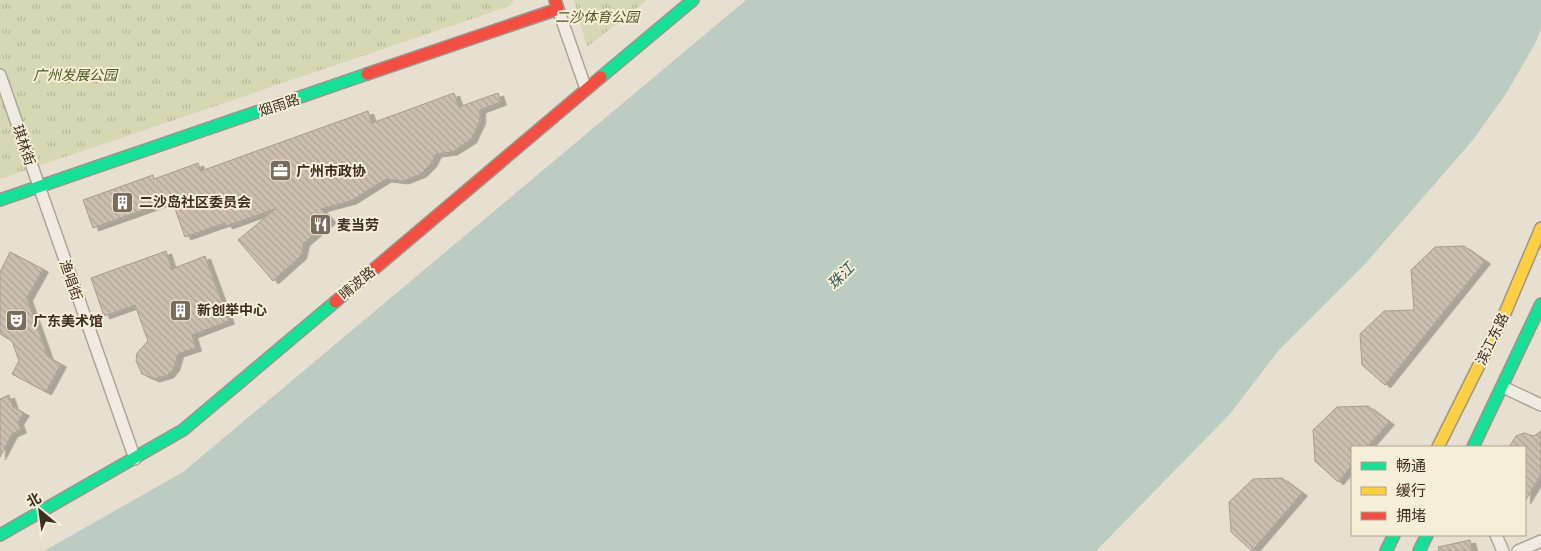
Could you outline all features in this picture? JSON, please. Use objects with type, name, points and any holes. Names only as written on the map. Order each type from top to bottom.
[{"type":"main road","name":"晴波路","points":[[0,535],[183,430],[693,0]]},
{"type":"main road","name":"烟雨路","points":[[0,200],[557,4]]},
{"type":"main road","name":"滨江东路","points":[[1438,446],[1505,313],[1541,228]]},
{"type":"main road","points":[[1474,446],[1541,304]]},
{"type":"main road","points":[[1386,551],[1394,536]]},
{"type":"main road","points":[[1419,551],[1426,536]]},
{"type":"street","points":[[557,4],[586,89]]},
{"type":"street","name":"琪林街","points":[[0,75],[38,186]]},
{"type":"street","name":"渔唱街","points":[[38,186],[135,459]]},
{"type":"street","points":[[1503,387],[1541,405]]},
{"type":"street","points":[[1496,536],[1503,551]]},
{"type":"street","points":[[1518,551],[1541,541]]},
{"type":"green space","name":"广州发展公园","points":[[0,0],[514,0],[510,6],[0,179]]},
{"type":"green space","name":"二沙体育公园","points":[[574,0],[647,0],[587,47]]},
{"type":"water","name":"珠江","points":[[746,0],[1541,0],[1541,29],[1536,42],[1507,92],[1473,140],[1365,264],[1279,350],[1229,415],[1096,551],[44,551],[183,472]]},
{"type":"building","points":[[454,93],[459,107],[498,93],[501,102],[480,110],[480,121],[471,140],[452,152],[436,154],[431,164],[421,174],[403,181],[386,179],[351,201],[321,209],[331,220],[304,243],[301,256],[273,281],[238,240],[275,209],[227,226],[225,223],[185,237],[172,200],[93,228],[83,200],[153,175],[154,179],[198,163],[201,171],[368,111],[372,123]]},
{"type":"building","points":[[1464,246],[1485,261],[1385,385],[1362,365],[1360,334],[1384,311],[1414,310],[1411,270],[1435,247]]},
{"type":"building","name":"新创举中心","points":[[166,251],[172,269],[205,256],[229,321],[192,335],[196,348],[178,354],[174,368],[168,375],[154,379],[142,374],[136,361],[137,353],[148,341],[135,305],[104,316],[91,278]]},
{"type":"building","name":"广东美术馆","points":[[10,252],[43,269],[27,298],[48,357],[61,364],[46,392],[12,374],[19,361],[12,341],[0,334],[0,272]]},
{"type":"building","points":[[9,395],[13,407],[24,413],[18,422],[21,430],[12,434],[0,457],[0,399]]},
{"type":"building","points":[[1368,406],[1389,422],[1368,446],[1351,446],[1351,466],[1338,482],[1315,461],[1313,430],[1337,407]]},
{"type":"building","points":[[1541,431],[1541,475],[1526,499],[1526,446],[1510,446],[1516,436],[1524,433],[1534,436]]},
{"type":"building","points":[[1282,478],[1302,493],[1252,551],[1231,532],[1229,502],[1253,479]]},
{"type":"building","points":[[1470,540],[1473,551],[1439,551],[1438,547]]},
{"type":"traffic: fast","points":[[601,77],[693,0]]},
{"type":"traffic: fast","points":[[0,200],[367,74]]},
{"type":"traffic: fast","points":[[0,535],[183,430],[335,302]]},
{"type":"traffic: fast","points":[[1473,446],[1541,304]]},
{"type":"traffic: fast","points":[[1386,551],[1394,536]]},
{"type":"traffic: fast","points":[[1419,551],[1426,536]]},
{"type":"traffic: slow","points":[[1438,446],[1505,313],[1541,228]]},
{"type":"traffic: jam","points":[[367,74],[558,9],[555,0]]},
{"type":"traffic: jam","points":[[335,302],[601,77]]},
{"type":"place","name":"广州市政协","points":[[280,171]]},
{"type":"place","name":"二沙岛社区委员会","points":[[123,202]]},
{"type":"place","name":"麦当劳","points":[[321,225]]},
{"type":"place","name":"新创举中心","points":[[181,310]]},
{"type":"place","name":"广东美术馆","points":[[17,321]]}]
